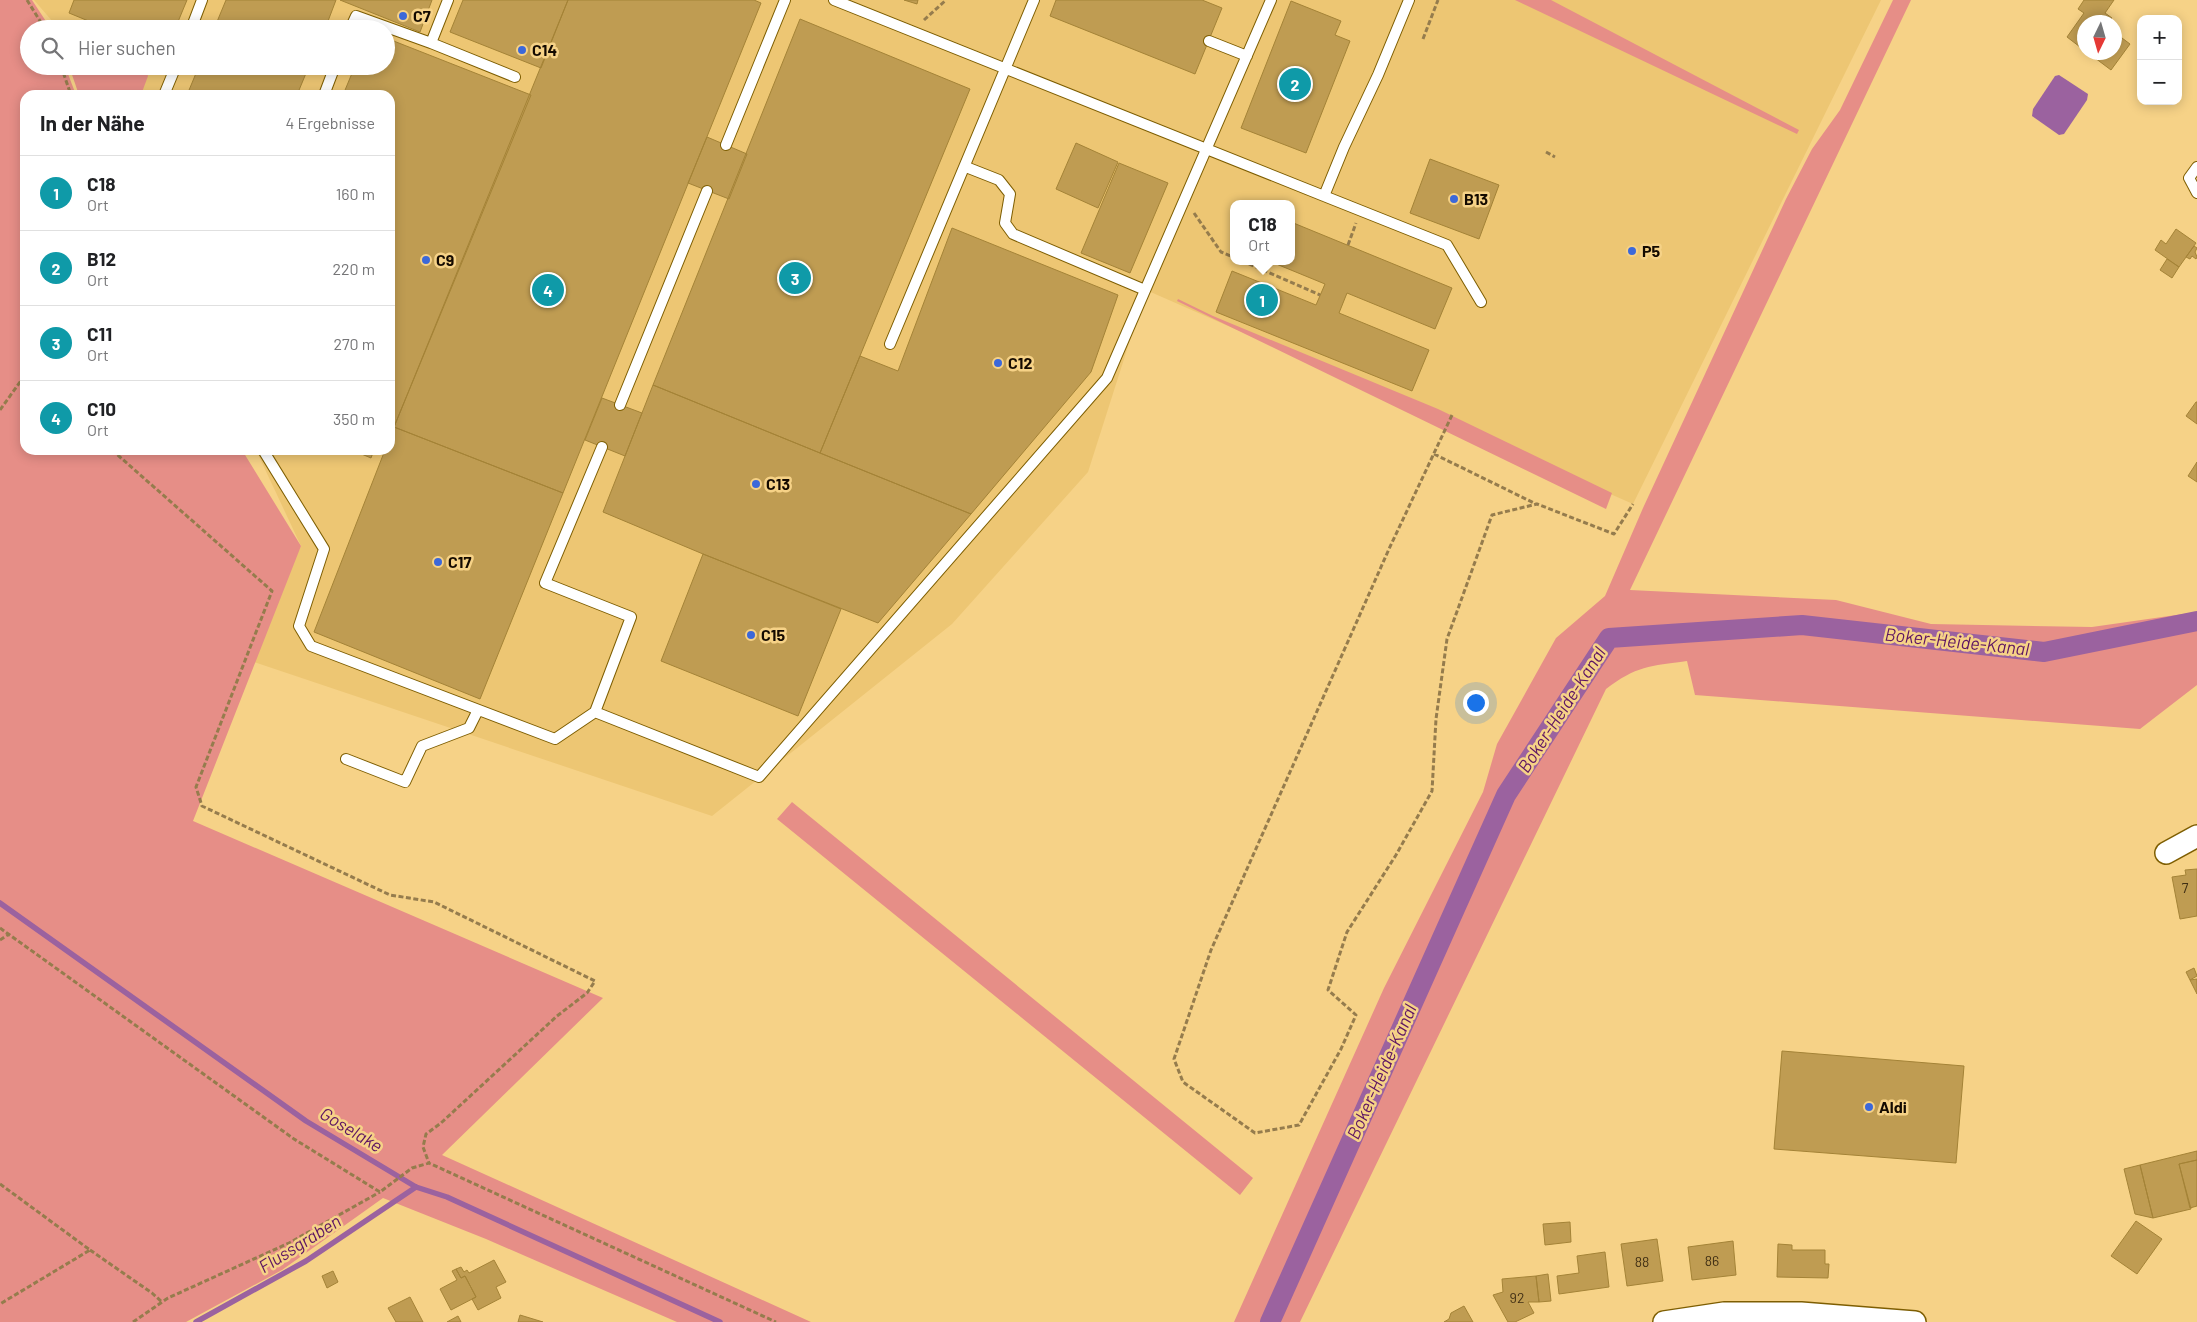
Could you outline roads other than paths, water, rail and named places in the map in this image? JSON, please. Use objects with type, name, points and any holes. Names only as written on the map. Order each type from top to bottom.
[{"type":"street","points":[[2166,853],[2197,836]]},
{"type":"street","points":[[1664,1322],[1724,1313],[1801,1313],[1915,1322]]},
{"type":"lane","points":[[194,20],[202,0]]},
{"type":"lane","points":[[432,43],[448,0]]},
{"type":"lane","points":[[726,145],[785,0]]},
{"type":"lane","points":[[834,0],[1447,245],[1481,302]]},
{"type":"lane","points":[[890,344],[966,167],[1034,0]]},
{"type":"lane","points":[[595,712],[758,777],[1107,378],[1271,0]]},
{"type":"lane","points":[[1324,196],[1409,0]]},
{"type":"lane","points":[[354,20],[356,16],[367,20]]},
{"type":"lane","points":[[395,30],[515,77]]},
{"type":"lane","points":[[1209,41],[1247,56]]},
{"type":"lane","points":[[166,90],[172,75]]},
{"type":"lane","points":[[326,90],[332,75]]},
{"type":"lane","points":[[966,167],[999,180],[1010,194],[1005,223],[1012,234],[1145,290]]},
{"type":"lane","points":[[2197,167],[2189,178],[2197,193]]},
{"type":"lane","points":[[620,405],[707,191]]},
{"type":"lane","points":[[266,455],[324,549],[299,626],[311,646],[555,739],[595,712],[631,617],[545,583],[602,447]]},
{"type":"lane","points":[[346,759],[405,782],[422,746],[469,728],[478,710]]},
{"type":"waterway","name":"Boker-Heide-Kanal","points":[[1270,1322],[1506,795],[1609,638],[1802,625],[2044,652],[2197,621]]},
{"type":"waterway","name":"Goselake","points":[[0,903],[306,1121],[416,1187],[447,1197],[720,1322]]},
{"type":"waterway","name":"Flussgraben","points":[[196,1322],[306,1261],[416,1187]]},
{"type":"place","name":"C7","points":[[403,16]]},
{"type":"place","name":"C14","points":[[522,50]]},
{"type":"place","name":"B12","points":[[1295,84]]},
{"type":"place","name":"B13","points":[[1454,199]]},
{"type":"place","name":"P5","points":[[1632,251]]},
{"type":"place","name":"C9","points":[[426,260]]},
{"type":"place","name":"C11","points":[[795,278]]},
{"type":"place","name":"C10","points":[[548,290]]},
{"type":"place","name":"C18","points":[[1262,300]]},
{"type":"place","name":"C12","points":[[998,363]]},
{"type":"place","name":"C13","points":[[756,484]]},
{"type":"place","name":"C17","points":[[438,562]]},
{"type":"place","name":"C15","points":[[751,635]]},
{"type":"place","name":"Aldi","points":[[1869,1107]]}]
